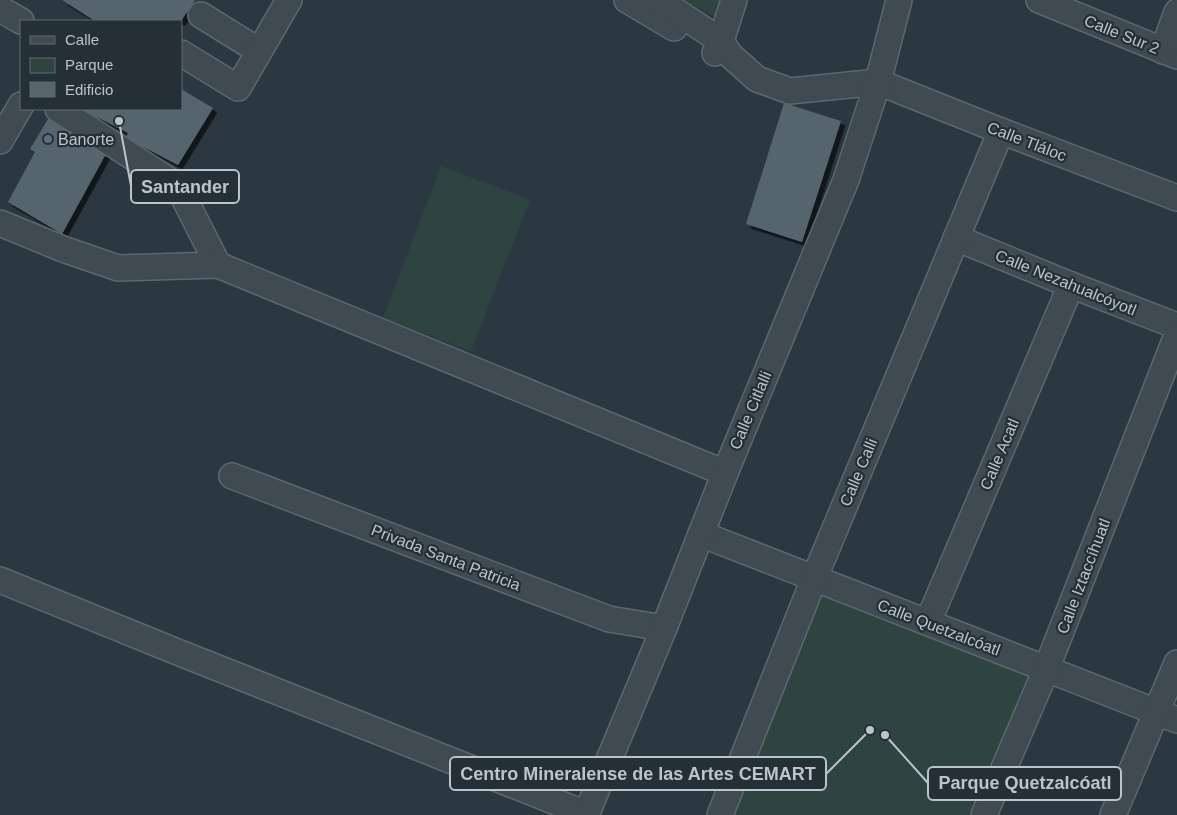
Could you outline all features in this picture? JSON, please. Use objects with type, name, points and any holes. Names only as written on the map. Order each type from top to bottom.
[{"type":"street","points":[[182,54],[238,88],[289,0]]},
{"type":"street","points":[[627,0],[722,49]]},
{"type":"street","points":[[659,0],[757,79],[790,91],[878,82]]},
{"type":"street","points":[[722,49],[734,0]]},
{"type":"street","name":"Calle Citlalli","points":[[587,814],[664,628],[724,472],[846,180],[878,82],[899,0]]},
{"type":"street","name":"Calle Sur 2","points":[[1039,0],[1170,53]]},
{"type":"street","points":[[0,9],[20,20]]},
{"type":"street","points":[[1170,53],[1177,12]]},
{"type":"street","points":[[201,16],[259,51]]},
{"type":"street","name":"Calle Tláloc","points":[[878,82],[1177,198]]},
{"type":"street","points":[[0,141],[20,107]]},
{"type":"street","points":[[60,110],[178,186],[218,265]]},
{"type":"street","name":"Calle Calli","points":[[720,815],[814,579],[1001,131]]},
{"type":"street","points":[[0,223],[63,249],[118,268],[218,265],[724,472]]},
{"type":"street","name":"Calle Nezahualcóyotl","points":[[956,238],[1177,326]]},
{"type":"street","name":"Calle Acatl","points":[[928,622],[1070,285]]},
{"type":"street","name":"Calle Iztaccíhuatl","points":[[984,815],[1046,670],[1177,335]]},
{"type":"street","name":"Privada Santa Patricia","points":[[232,476],[609,619],[664,628]]},
{"type":"street","name":"Calle Quetzalcóatl","points":[[701,534],[1167,716]]},
{"type":"street","points":[[0,580],[587,814]]},
{"type":"street","points":[[1113,815],[1167,716],[1177,663]]},
{"type":"green space","points":[[684,0],[723,0],[717,18]]},
{"type":"green space","points":[[441,166],[530,200],[471,351],[383,318]]},
{"type":"green space","points":[[817,587],[1037,674],[977,815],[729,815]]},
{"type":"building","points":[[62,0],[195,0],[182,20],[93,20]]},
{"type":"building","points":[[182,90],[213,108],[178,165],[126,138],[128,133],[83,110],[182,110]]},
{"type":"building","points":[[784,103],[841,121],[802,242],[746,224]]},
{"type":"building","points":[[53,110],[55,110],[107,152],[62,234],[8,202],[35,152],[30,149]]},
{"type":"place","name":"Santander","points":[[119,121]]},
{"type":"place","name":"Banorte","points":[[48,139]]},
{"type":"place","name":"Centro Mineralense de las Artes CEMART","points":[[870,730]]},
{"type":"place","name":"Parque Quetzalcóatl","points":[[885,735]]}]
